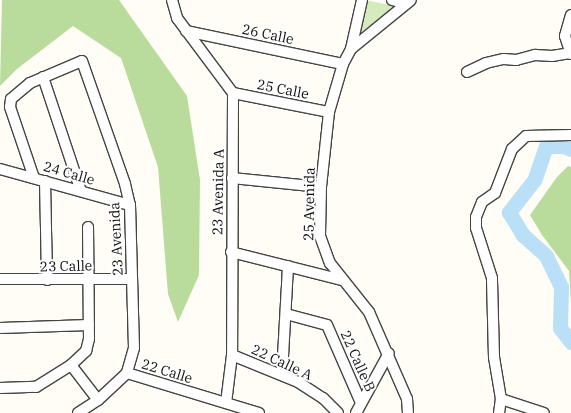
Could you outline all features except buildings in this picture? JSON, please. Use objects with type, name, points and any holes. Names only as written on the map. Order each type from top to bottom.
[{"type":"street","points":[[172,0],[177,18],[233,93]]},
{"type":"street","name":"25 Avenida","points":[[362,0],[351,49],[344,64],[329,112],[321,187],[320,236],[322,247],[342,280],[369,312],[389,352],[407,399],[408,413]]},
{"type":"street","name":"25 Avenida","points":[[351,49],[398,2],[411,0]]},
{"type":"street","points":[[467,72],[486,63],[504,59],[516,60],[535,55],[552,56],[571,54],[565,36],[571,15]]},
{"type":"street","name":"26 Calle","points":[[186,31],[344,64]]},
{"type":"street","name":"23 Avenida","points":[[43,77],[82,61],[125,184],[130,205],[134,348],[127,373]]},
{"type":"street","points":[[34,178],[10,102],[30,83],[43,77],[81,191]]},
{"type":"street","name":"25 Calle","points":[[233,93],[329,112]]},
{"type":"street","name":"23 Avenida A","points":[[226,403],[232,355],[231,252],[233,93]]},
{"type":"street","points":[[499,413],[501,399],[494,357],[492,278],[476,228],[476,217],[482,202],[495,193],[512,149],[526,136],[571,135]]},
{"type":"street","name":"24 Calle","points":[[0,169],[130,205]]},
{"type":"street","points":[[232,178],[321,187]]},
{"type":"street","points":[[45,181],[47,280]]},
{"type":"street","points":[[0,388],[36,387],[71,365],[86,351],[89,326],[90,280],[88,227]]},
{"type":"street","points":[[231,252],[342,280]]},
{"type":"street","points":[[282,374],[288,266]]},
{"type":"street","name":"23 Calle","points":[[0,279],[132,279]]},
{"type":"street","name":"22 Calle B","points":[[286,314],[327,325],[361,403]]},
{"type":"street","points":[[0,328],[89,326]]},
{"type":"street","points":[[356,413],[389,352]]},
{"type":"street","name":"22 Calle A","points":[[232,355],[282,374],[323,398],[338,413]]},
{"type":"street","points":[[71,365],[98,400]]},
{"type":"street","name":"22 Calle","points":[[78,413],[98,400],[127,373],[259,413]]},
{"type":"street","points":[[501,399],[544,413]]},
{"type":"green space","points":[[2,0],[119,0],[187,96],[200,180],[199,275],[178,322],[168,294],[158,167],[121,58],[73,26],[17,69],[0,86]]},
{"type":"green space","points":[[365,0],[395,6],[357,35]]},
{"type":"green space","points":[[568,166],[571,167],[571,304],[569,271],[542,235],[530,215],[557,177]]},
{"type":"waterway","points":[[571,149],[563,146],[546,146],[534,180],[509,212],[523,235],[546,256],[561,287],[560,328],[571,342]]}]
